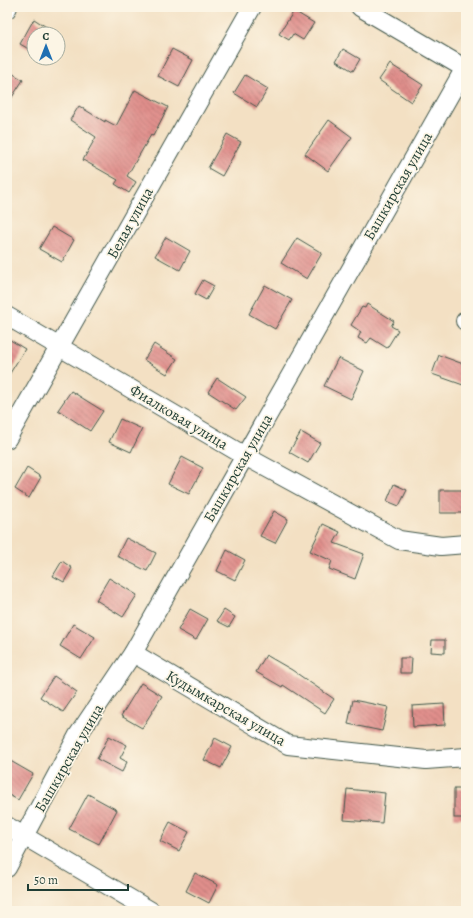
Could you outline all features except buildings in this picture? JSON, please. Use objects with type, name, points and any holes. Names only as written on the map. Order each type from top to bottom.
[{"type":"street","name":"Белая улица","points":[[7,439],[252,7]]},
{"type":"street","points":[[360,7],[466,68]]},
{"type":"street","name":"Башкирская улица","points":[[7,868],[78,735],[133,654],[244,456],[466,68]]},
{"type":"street","name":"Фиалковая улица","points":[[7,316],[244,456],[399,540],[441,546],[466,544]]},
{"type":"street","name":"Кудымкарская улица","points":[[133,654],[288,745],[426,760],[466,757]]},
{"type":"street","points":[[7,826],[25,835],[151,911]]}]
